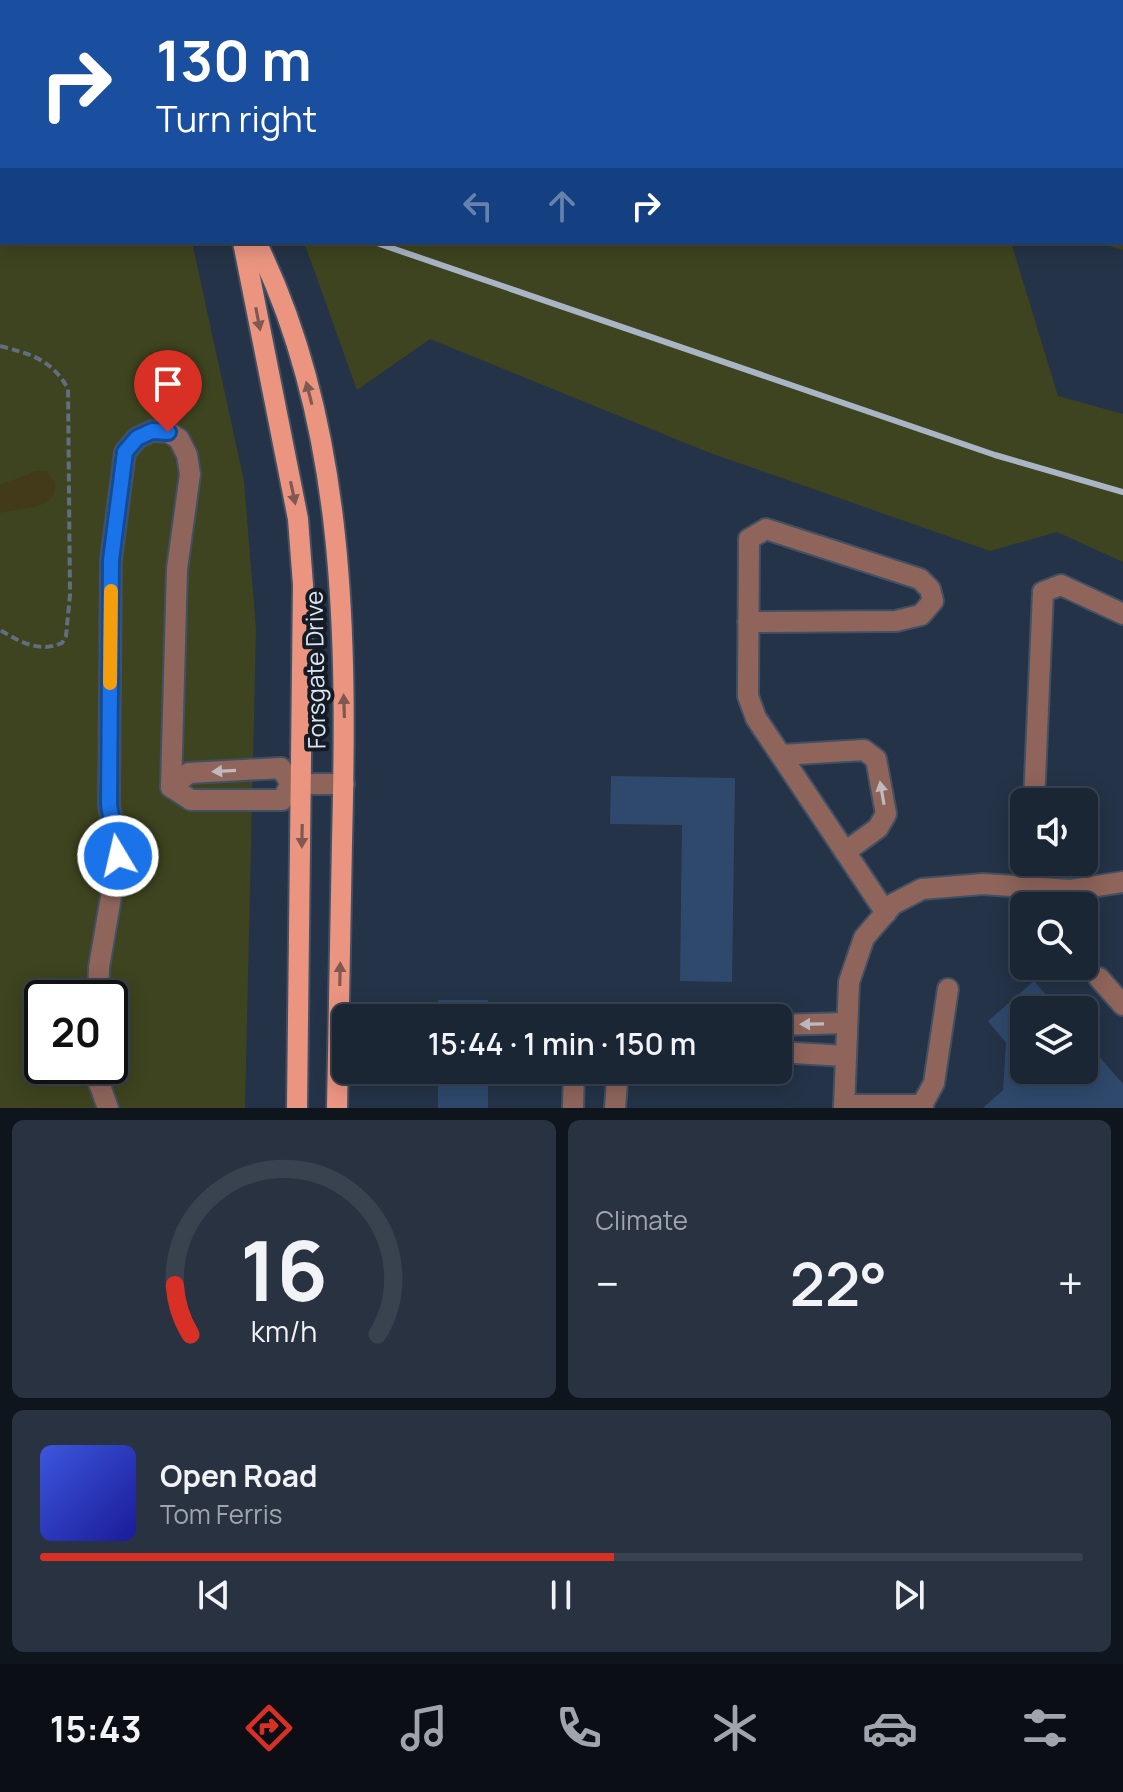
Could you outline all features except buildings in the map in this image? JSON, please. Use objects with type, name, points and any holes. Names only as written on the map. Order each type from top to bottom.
[{"type":"main road","name":"Forsgate Drive","points":[[243,244],[298,519],[303,585],[297,784],[297,1108]]},
{"type":"main road","name":"Forsgate Drive","points":[[257,244],[280,293],[299,351],[331,504],[340,581],[345,720],[337,1108]]},
{"type":"street","points":[[99,980],[118,856],[109,805],[111,560],[125,452],[137,438],[152,431],[168,432],[179,439],[187,455],[190,474],[177,569],[171,787]]},
{"type":"street","points":[[748,622],[896,621],[921,615],[933,601],[930,589],[920,579],[766,529],[749,539],[748,622],[748,696],[756,718],[886,913]]},
{"type":"street","points":[[1035,788],[1043,592],[1061,585],[1123,614]]},
{"type":"street","points":[[781,755],[864,750],[876,759],[886,814],[878,828],[845,852]]},
{"type":"street","points":[[171,787],[189,773],[281,768],[297,784],[344,784]]},
{"type":"street","points":[[171,787],[191,800],[282,800],[297,784]]},
{"type":"street","points":[[1030,876],[1030,887]]},
{"type":"street","points":[[948,989],[934,1083],[922,1107],[844,1106],[849,982],[864,938],[893,904],[922,889],[983,884],[1071,890],[1123,882]]},
{"type":"street","points":[[1099,978],[1123,1005]]},
{"type":"street","points":[[792,1025],[846,1023]]},
{"type":"street","points":[[792,1053],[845,1056]]},
{"type":"street","points":[[99,1084],[108,1108]]},
{"type":"street","points":[[573,1108],[574,1084]]},
{"type":"street","points":[[615,1108],[617,1084]]},
{"type":"path","points":[[0,346],[38,358],[58,371],[68,389],[71,538],[69,621],[62,643],[51,648],[38,648],[0,630]]},
{"type":"green space","points":[[0,244],[192,244],[244,481],[256,629],[245,1108],[0,1108]]},
{"type":"green space","points":[[305,244],[1012,244],[1058,396],[1123,414],[1123,562],[1057,532],[990,551],[705,451],[430,339],[357,390]]},
{"type":"green space","points":[[1103,244],[1123,244],[1123,250]]},
{"type":"sand","points":[[37,471],[46,471],[55,482],[51,498],[36,506],[0,513],[0,485]]},
{"type":"railway","points":[[380,244],[995,455],[1123,492]]},
{"type":"slow traffic","points":[[110,683],[111,591]]},
{"type":"route","points":[[118,856],[109,805],[111,560],[125,452],[137,438],[152,431],[168,432]]}]
